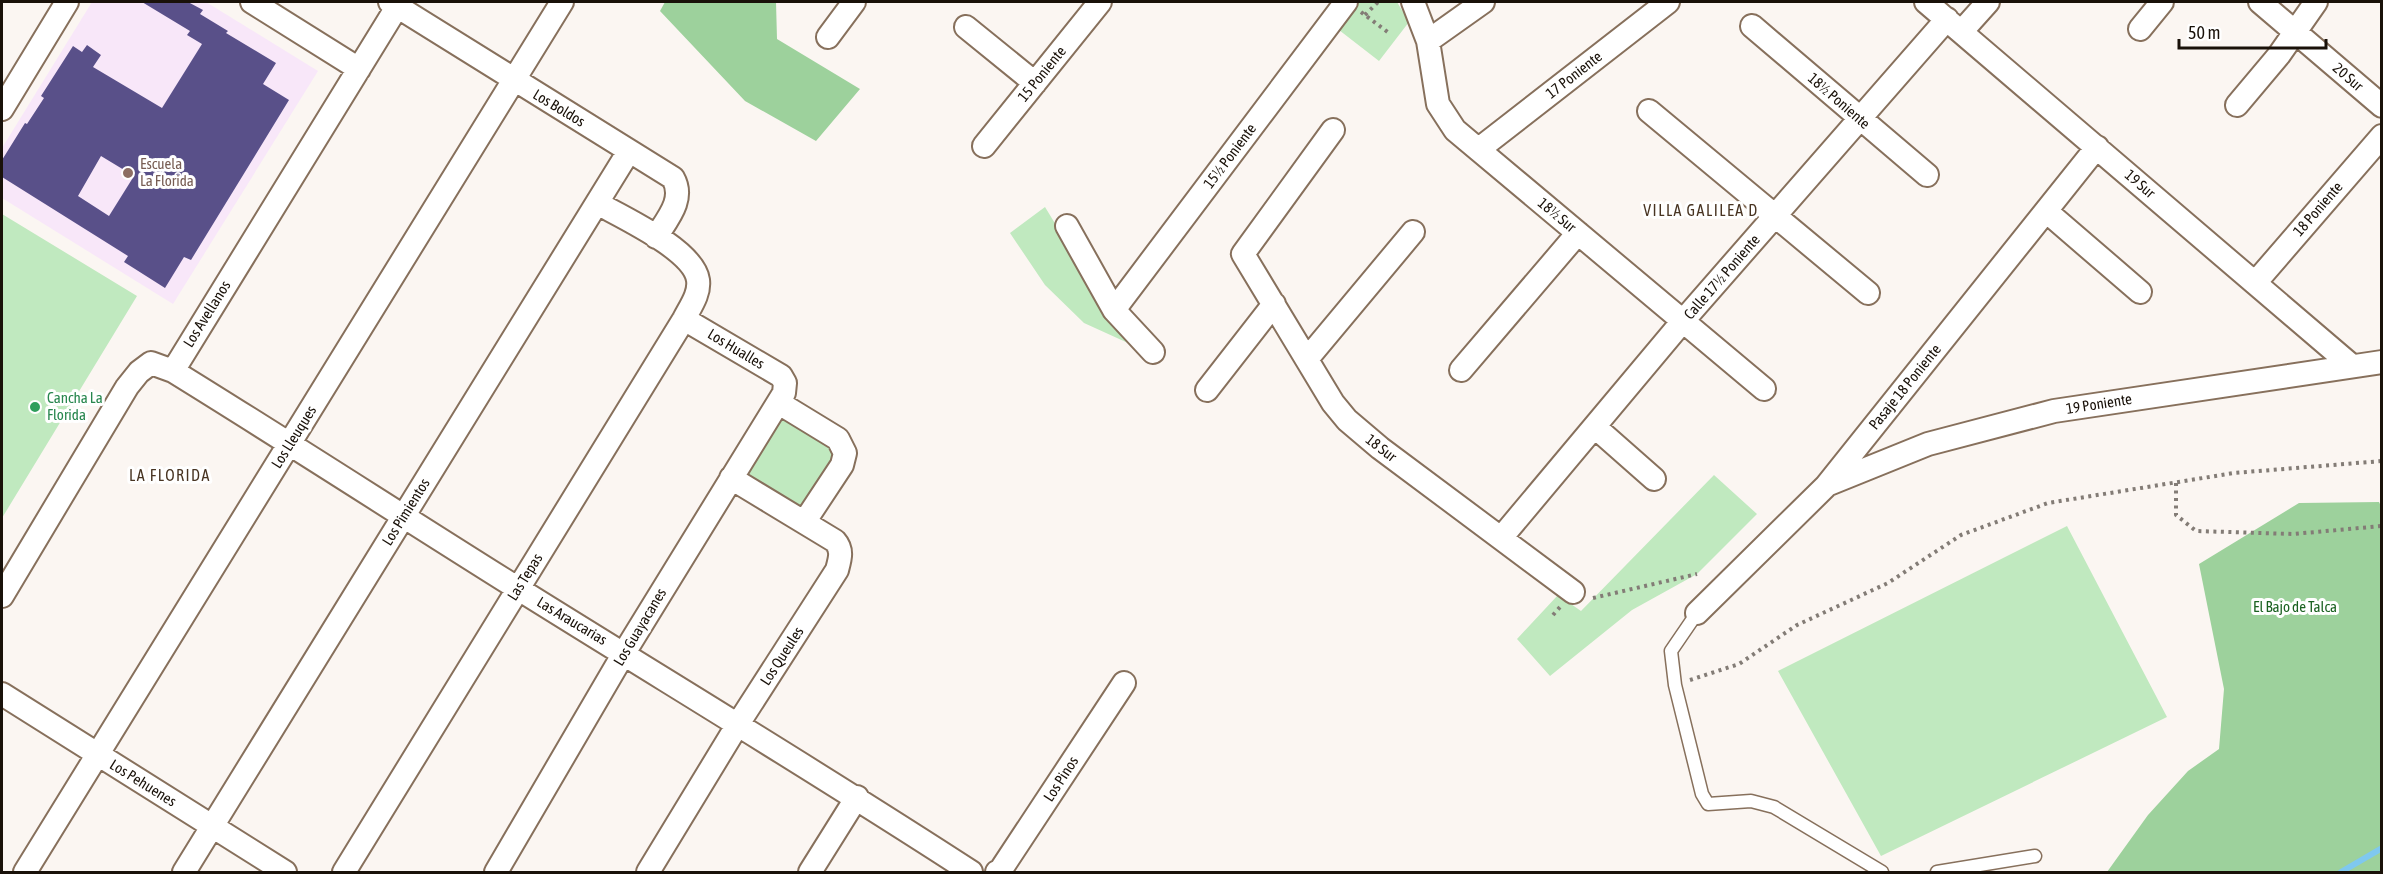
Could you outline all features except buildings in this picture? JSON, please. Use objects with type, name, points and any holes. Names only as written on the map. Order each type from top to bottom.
[{"type":"street","points":[[2,109],[67,2]]},
{"type":"street","points":[[252,2],[359,69]]},
{"type":"street","name":"Los Lleuques","points":[[25,873],[562,2]]},
{"type":"street","points":[[828,37],[855,2]]},
{"type":"street","name":"15 Poniente","points":[[984,146],[1100,2]]},
{"type":"street","name":"18½ Sur","points":[[1413,2],[1428,41],[1438,104],[1455,130],[1764,389]]},
{"type":"street","points":[[1428,41],[1483,2]]},
{"type":"street","name":"17 Poniente","points":[[1479,149],[1668,2]]},
{"type":"street","name":"19 Sur","points":[[1926,2],[2352,366]]},
{"type":"street","name":"Calle 17½ Poniente","points":[[1501,538],[1682,322],[1860,118],[1954,25],[1988,2]]},
{"type":"street","points":[[2140,29],[2162,2]]},
{"type":"street","name":"20 Sur","points":[[2260,2],[2382,106]]},
{"type":"street","points":[[2237,105],[2279,55],[2316,2]]},
{"type":"street","name":"Los Avellanos","points":[[173,371],[359,69],[396,3]]},
{"type":"street","name":"Los Boldos","points":[[396,3],[513,80],[673,178],[679,187],[677,203],[656,237]]},
{"type":"street","name":"15½ Poniente","points":[[1114,310],[1351,5]]},
{"type":"street","name":"18½ Poniente","points":[[1752,26],[1927,175]]},
{"type":"street","points":[[966,27],[1035,83]]},
{"type":"street","points":[[1648,111],[1868,293]]},
{"type":"street","name":"18 Sur","points":[[1333,130],[1243,254],[1333,404],[1347,420],[1380,448],[1501,538],[1583,595]]},
{"type":"street","name":"18 Poniente","points":[[2255,283],[2382,136]]},
{"type":"street","name":"Pasaje 18 Poniente","points":[[1697,613],[1826,486],[2097,147]]},
{"type":"street","name":"Los Pimientos","points":[[184,873],[629,151]]},
{"type":"street","points":[[597,203],[656,237]]},
{"type":"street","points":[[2046,211],[2140,292]]},
{"type":"street","points":[[1067,226],[1114,310],[1153,352]]},
{"type":"street","points":[[1307,359],[1413,232]]},
{"type":"street","points":[[1461,370],[1578,233]]},
{"type":"street","name":"Las Tepas","points":[[344,873],[684,319],[698,292],[698,279],[687,259],[656,237]]},
{"type":"street","points":[[1207,390],[1274,304]]},
{"type":"street","name":"Los Hualles","points":[[684,319],[781,376],[782,393],[838,439],[845,453],[842,465],[805,521]]},
{"type":"street","name":"19 Poniente","points":[[1826,486],[1928,444],[2054,411],[2382,362]]},
{"type":"street","points":[[2,596],[139,372],[151,363],[173,371]]},
{"type":"street","name":"Las Araucarias","points":[[173,371],[518,589],[857,797],[971,873]]},
{"type":"street","name":"Los Guayacanes","points":[[496,873],[624,653],[782,393]]},
{"type":"street","points":[[1595,427],[1654,479]]},
{"type":"street","name":"Los Queules","points":[[648,873],[738,724],[837,570],[840,560],[839,546],[805,521],[731,478]]},
{"type":"street","name":"Los Pinos","points":[[997,873],[1124,683]]},
{"type":"street","name":"Los Pehuenes","points":[[2,694],[285,873]]},
{"type":"street","points":[[810,873],[857,797]]},
{"type":"lane","points":[[1697,613],[1671,651],[1675,685],[1702,794],[1708,804],[1751,801],[1774,807],[1882,873]]},
{"type":"lane","points":[[1937,873],[2035,856]]},
{"type":"path","points":[[1365,15],[1378,2]]},
{"type":"path","points":[[1351,5],[1389,33]]},
{"type":"path","points":[[1675,685],[1739,664],[1797,625],[1888,583],[1961,535],[2048,503],[2234,473],[2382,461]]},
{"type":"path","points":[[2176,483],[2176,515],[2196,531],[2293,534],[2382,526]]},
{"type":"path","points":[[1583,595],[1697,574]]},
{"type":"shaded area","name":"Escuela La Florida","points":[[92,2],[206,2],[318,71],[173,304],[2,198],[2,148]]},
{"type":"green space","points":[[665,2],[776,2],[777,39],[860,89],[816,141],[745,101],[660,11]]},
{"type":"green space","points":[[1357,2],[1397,2],[1409,22],[1379,61],[1339,30]]},
{"type":"green space","points":[[1045,207],[1128,343],[1084,323],[1045,285],[1010,233]]},
{"type":"green space","name":"Cancha La Florida","points":[[2,214],[137,296],[2,518]]},
{"type":"green space","points":[[779,403],[845,453],[805,521],[731,478]]},
{"type":"green space","points":[[1714,475],[1757,514],[1697,574],[1632,610],[1550,676],[1517,639],[1558,595],[1581,611]]},
{"type":"green space","name":"El Bajo de Talca","points":[[2379,502],[2382,508],[2381,872],[2107,872],[2148,815],[2188,771],[2219,749],[2224,689],[2199,564],[2299,503]]},
{"type":"green space","points":[[2067,526],[2167,717],[1881,856],[1778,671]]},
{"type":"waterway","points":[[2341,872],[2382,848]]},
{"type":"place","name":"Escuela La Florida","points":[[128,173]]},
{"type":"place","name":"Cancha La Florida","points":[[35,407]]},
{"type":"district","name":"VILLA GALILEA D","points":[[1701,210]]},
{"type":"district","name":"LA FLORIDA","points":[[170,475]]}]
